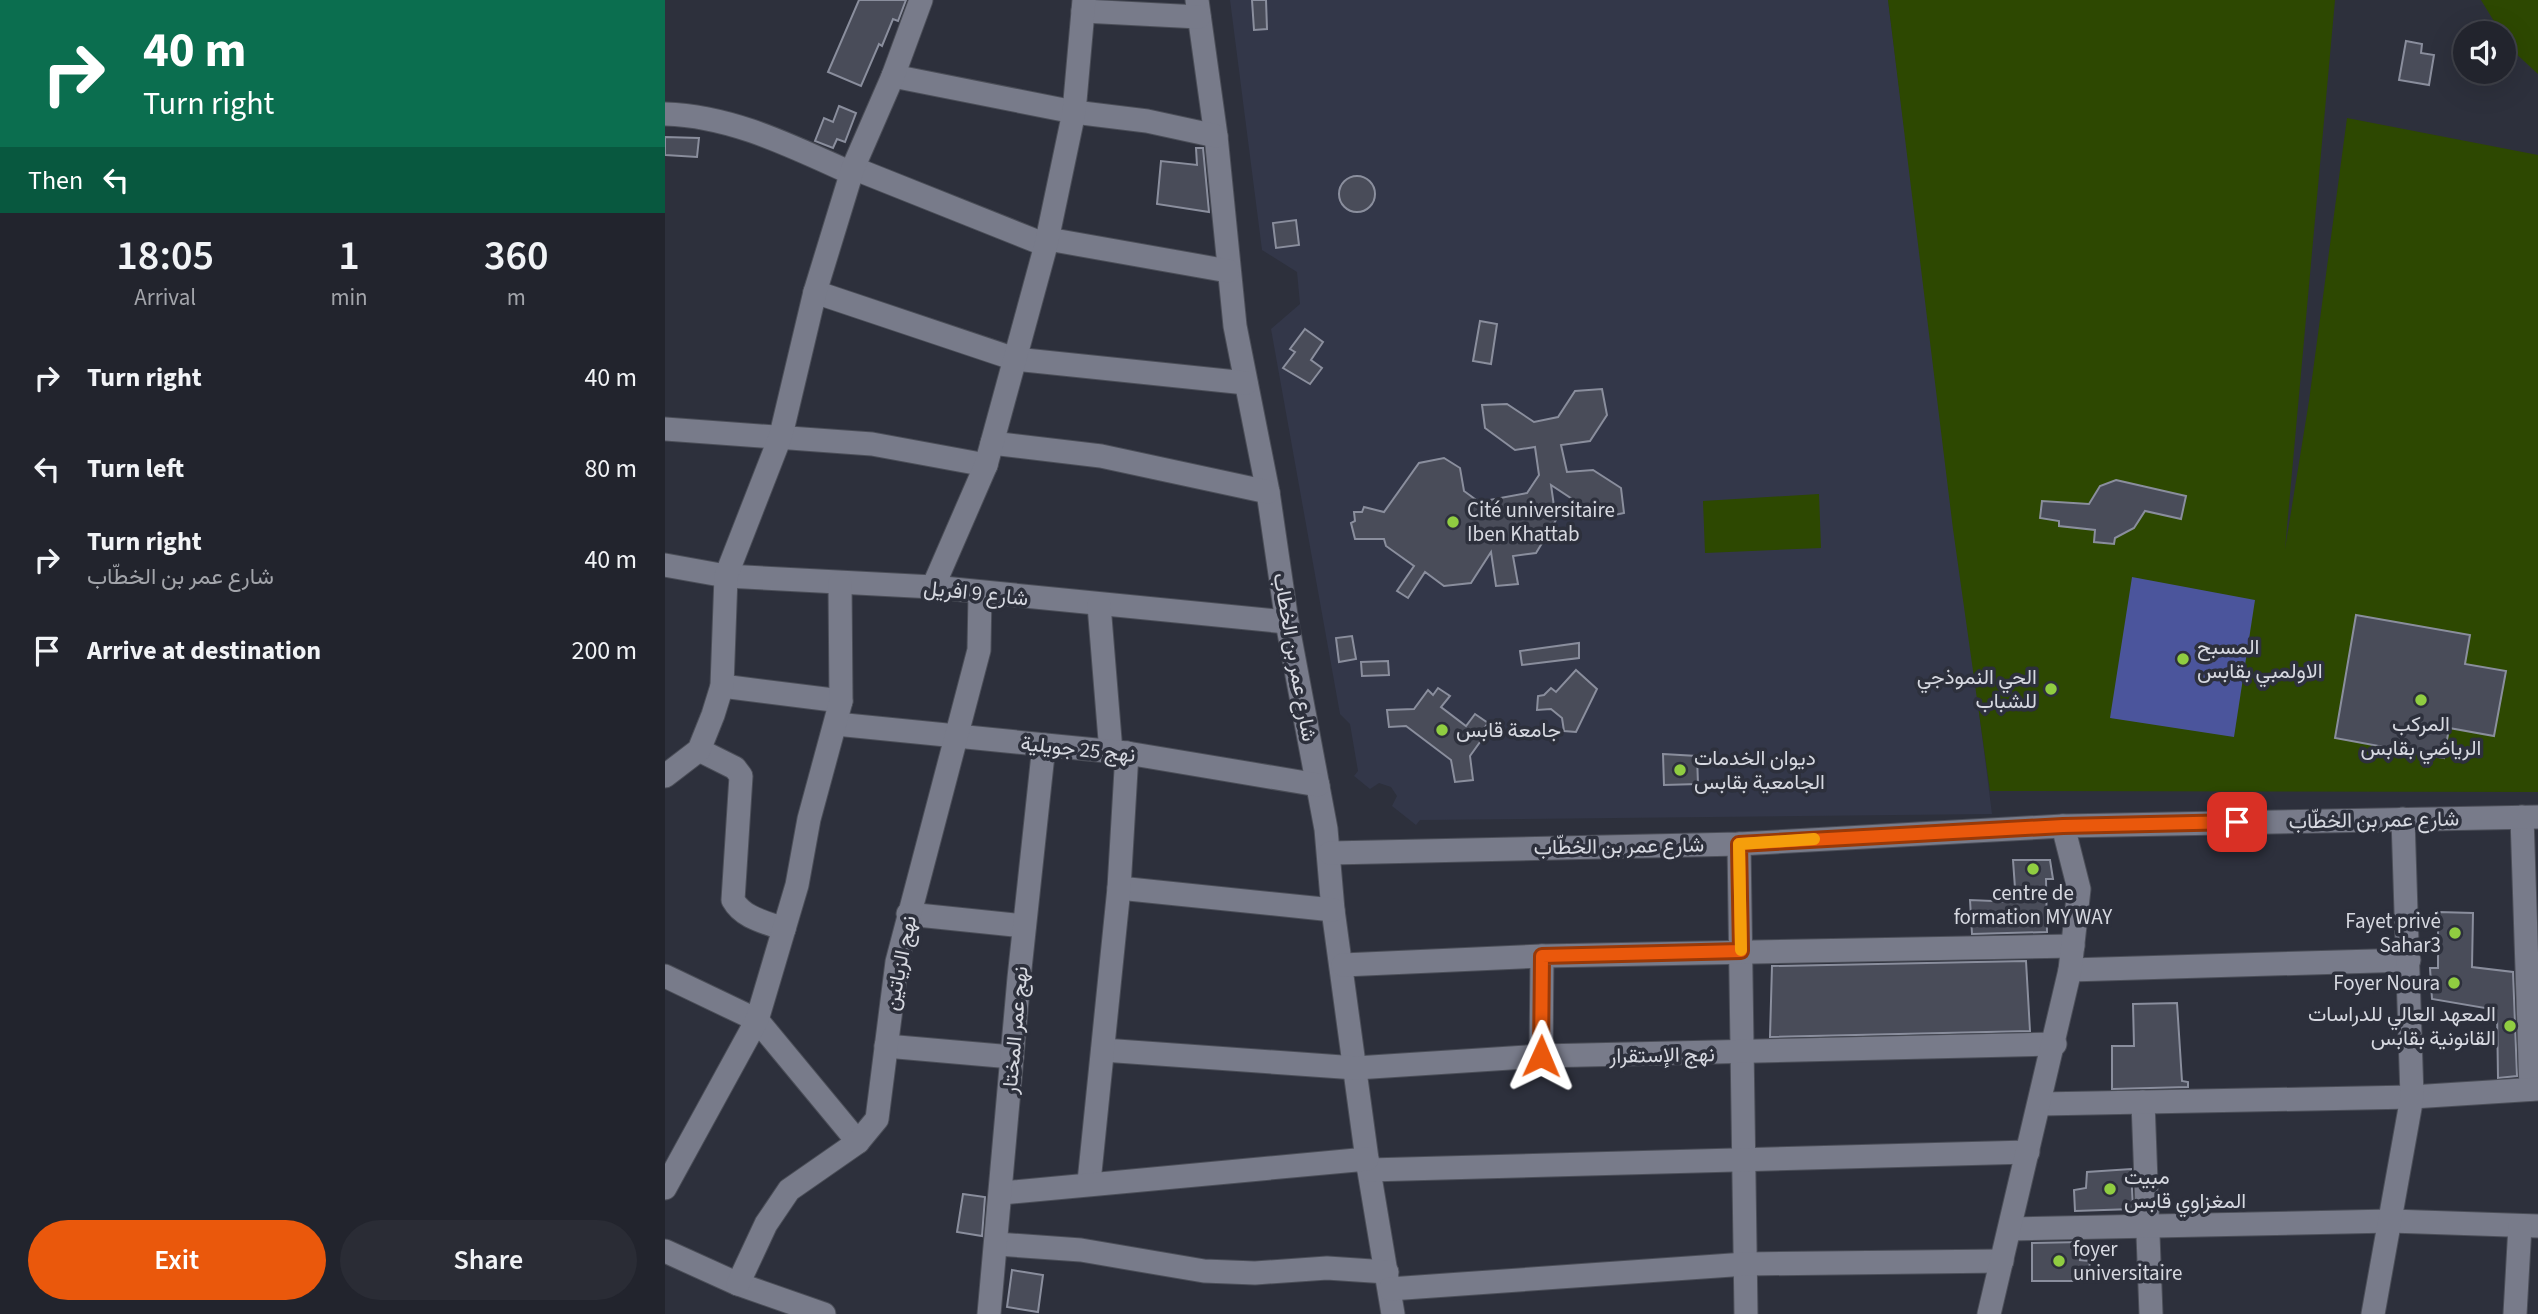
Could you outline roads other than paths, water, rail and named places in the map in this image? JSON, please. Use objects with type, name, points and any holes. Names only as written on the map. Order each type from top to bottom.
[{"type":"street","points":[[665,776],[699,750],[722,686],[726,576],[781,435],[815,292],[852,170],[893,76],[921,0]]},
{"type":"street","points":[[933,587],[989,454],[1047,242],[1074,113],[1084,5],[1198,8]]},
{"type":"street","name":"شارع عمر بن الخطاب","points":[[1198,8],[1216,136],[1228,271],[1246,383],[1268,492],[1287,622],[1330,853],[1333,910],[1343,965],[1368,1164],[1394,1314]]},
{"type":"street","points":[[893,76],[1074,113],[1147,121],[1216,136]]},
{"type":"street","points":[[665,114],[710,118],[745,128],[1047,242],[1228,271]]},
{"type":"street","points":[[815,292],[1014,359],[1246,383]]},
{"type":"street","points":[[665,429],[781,435],[989,454],[1101,456],[1268,492]]},
{"type":"street","name":"شارع 9 افريل","points":[[665,565],[726,576],[933,587],[1287,622]]},
{"type":"street","points":[[665,1188],[757,1020],[784,929],[809,819],[841,701],[840,583]]},
{"type":"street","name":"نهج الزياتين","points":[[738,1284],[771,1215],[789,1190],[858,1142],[877,1119],[882,1101],[897,962],[979,650],[980,593]]},
{"type":"street","points":[[1089,1182],[1119,888],[1119,752],[1099,605]]},
{"type":"street","points":[[722,686],[841,701]]},
{"type":"street","name":"نهج 25 جويلية","points":[[836,724],[1119,752],[1318,785]]},
{"type":"street","name":"نهج عمر المختار","points":[[989,1314],[1024,926],[1044,746]]},
{"type":"street","points":[[699,750],[735,768],[741,776],[733,900],[738,908],[748,915],[784,929]]},
{"type":"street","points":[[2041,1104],[2412,1097],[2534,1089],[2530,817]]},
{"type":"street","name":"شارع عمر بن الخطّاب","points":[[1330,853],[1739,844],[2063,826],[2530,817]]},
{"type":"street","points":[[2373,1314],[2412,1097],[2403,819]]},
{"type":"street","points":[[1989,1314],[2041,1104],[2070,970],[2079,888],[2063,826]]},
{"type":"street","points":[[1739,844],[1747,1314]]},
{"type":"street","points":[[1119,888],[1333,910]]},
{"type":"street","points":[[908,914],[1024,926]]},
{"type":"street","points":[[1343,965],[1542,956],[2073,946]]},
{"type":"street","points":[[1541,1056],[1542,956]]},
{"type":"street","points":[[2070,970],[2409,960]]},
{"type":"street","points":[[665,976],[757,1020],[858,1142]]},
{"type":"street","name":"نهج الإستقرار","points":[[1103,1050],[1356,1068],[1541,1056],[1743,1054],[2055,1044]]},
{"type":"street","points":[[886,1046],[1013,1058]]},
{"type":"street","points":[[2143,1102],[2151,1314]]},
{"type":"street","points":[[1002,1193],[1089,1182],[1368,1164],[2028,1152]]},
{"type":"street","points":[[2010,1229],[2391,1221],[2529,1226],[2515,1314]]},
{"type":"street","points":[[997,1244],[1081,1250],[1204,1271],[1255,1273],[1327,1268],[1388,1280],[1746,1264],[2002,1261]]},
{"type":"street","points":[[665,1251],[738,1284],[814,1313]]},
{"type":"water","name":"المسبح الاولمبي بقابس","points":[[2132,577],[2255,600],[2234,737],[2110,718]]},
{"type":"place","name":"Cité universitaire Iben Khattab","points":[[1453,522]]},
{"type":"place","name":"المسبح الاولمبي بقابس","points":[[2183,659]]},
{"type":"place","name":"الحي النموذجي للشباب","points":[[2051,689]]},
{"type":"place","name":"المركب الرياضي بقابس","points":[[2421,700]]},
{"type":"place","name":"جامعة قابس","points":[[1442,730]]},
{"type":"place","name":"ديوان الخدمات الجامعية بقابس","points":[[1680,770]]},
{"type":"place","name":"centre de formation MY WAY","points":[[2033,869]]},
{"type":"place","name":"Fayet privė Sahar3","points":[[2455,933]]},
{"type":"place","name":"Foyer Noura","points":[[2454,983]]},
{"type":"place","name":"المعهد العالي للدراسات القانونية بقابس","points":[[2510,1026]]},
{"type":"place","name":"مبيت المغزاوي قابس","points":[[2110,1189]]},
{"type":"place","name":"foyer universitaire","points":[[2059,1261]]}]
